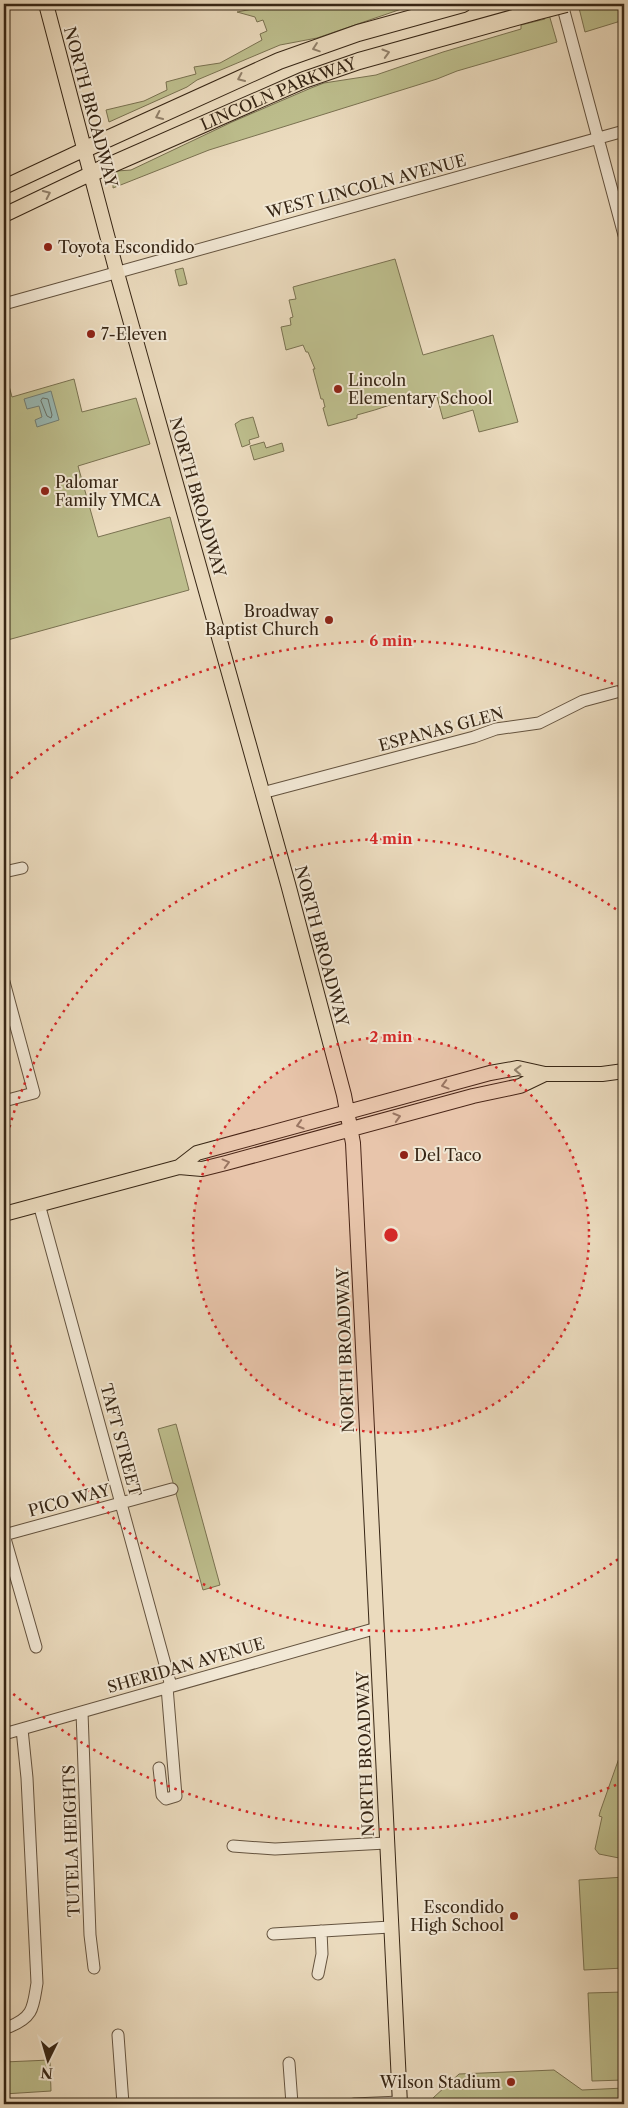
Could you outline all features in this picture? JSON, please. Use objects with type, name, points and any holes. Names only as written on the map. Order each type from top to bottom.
[{"type":"highway","name":"LINCOLN PARKWAY","points":[[83,150],[279,61],[358,33],[463,4]]},
{"type":"highway","name":"LINCOLN PARKWAY","points":[[90,174],[304,80],[359,61],[566,4]]},
{"type":"main road","name":"NORTH BROADWAY","points":[[46,4],[83,150],[262,793],[347,1112],[353,1144],[400,2103]]},
{"type":"main road","name":"LINCOLN PARKWAY","points":[[4,187],[83,150]]},
{"type":"main road","name":"LINCOLN PARKWAY","points":[[4,215],[90,174]]},
{"type":"main road","points":[[178,1167],[197,1153],[490,1073],[518,1068],[545,1074],[602,1074],[624,1070]]},
{"type":"main road","points":[[4,1214],[178,1167],[202,1169],[473,1096],[520,1086],[545,1074]]},
{"type":"main road","points":[[602,1074],[624,1082]]},
{"type":"street","points":[[562,4],[624,235]]},
{"type":"street","name":"WEST LINCOLN AVENUE","points":[[4,304],[624,131]]},
{"type":"street","name":"ESPANAS GLEN","points":[[262,793],[474,737],[496,729],[539,722],[582,700],[624,690]]},
{"type":"street","points":[[4,872],[22,868]]},
{"type":"street","points":[[4,982],[34,1093],[4,1101]]},
{"type":"street","name":"TAFT STREET","points":[[39,1204],[122,1503],[169,1686],[176,1796],[166,1799],[162,1795],[159,1768]]},
{"type":"street","name":"PICO WAY","points":[[4,1535],[172,1489]]},
{"type":"street","points":[[4,1535],[36,1647]]},
{"type":"street","name":"SHERIDAN AVENUE","points":[[4,1734],[377,1628]]},
{"type":"street","name":"TUTELA HEIGHTS","points":[[82,1712],[90,1935],[94,1968]]},
{"type":"street","points":[[9,2027],[22,2021],[33,2010],[37,1983],[27,1778],[22,1729]]},
{"type":"street","points":[[233,1846],[275,1849],[386,1843]]},
{"type":"street","points":[[273,1934],[390,1927]]},
{"type":"street","points":[[318,1974],[322,1954],[321,1931]]},
{"type":"street","points":[[118,2035],[123,2104]]},
{"type":"street","points":[[290,2063],[292,2104]]},
{"type":"street","points":[[354,2104],[400,2103]]},
{"type":"green space","points":[[279,4],[416,4],[317,38],[280,45],[197,80],[187,87],[109,122],[106,110],[144,101],[167,90],[166,82],[196,74],[194,67],[220,63],[262,40],[260,34],[267,31],[263,20],[257,22],[255,17],[237,12]]},
{"type":"green space","points":[[541,4],[546,4],[557,42],[457,71],[437,79],[209,150],[113,188],[113,181],[110,178],[117,171],[131,170],[232,122],[311,88],[324,83],[376,75],[443,52],[521,29],[521,25],[545,19]]},
{"type":"green space","points":[[578,4],[583,4],[585,9],[605,4],[624,4],[624,20],[585,32]]},
{"type":"green space","points":[[395,259],[423,355],[493,335],[518,422],[479,432],[473,410],[443,419],[437,397],[428,399],[426,393],[357,415],[357,418],[328,426],[323,408],[325,407],[323,399],[321,399],[313,369],[315,369],[308,352],[306,352],[303,345],[286,350],[281,327],[291,325],[290,318],[293,317],[289,300],[296,299],[293,287]]},
{"type":"green space","points":[[183,268],[187,284],[179,286],[175,270]]},
{"type":"green space","name":"Palomar Family YMCA","points":[[4,367],[12,397],[74,379],[82,412],[136,398],[150,444],[78,466],[98,537],[170,517],[189,590],[4,641]]},
{"type":"green space","points":[[253,417],[259,437],[249,440],[250,444],[242,447],[235,424],[241,420]]},
{"type":"green space","points":[[264,442],[266,448],[282,443],[284,451],[254,460],[250,446]]},
{"type":"green space","points":[[176,1424],[220,1585],[203,1590],[158,1429]]},
{"type":"green space","points":[[624,1744],[624,1859],[599,1854],[595,1849],[602,1817],[599,1816],[600,1812]]},
{"type":"green space","points":[[624,1877],[624,1968],[584,1970],[579,1880]]},
{"type":"green space","points":[[624,1992],[624,2080],[592,2081],[588,1993]]},
{"type":"green space","points":[[50,2060],[51,2091],[4,2094],[4,2062]]},
{"type":"green space","name":"Wilson Stadium","points":[[554,2070],[582,2090],[624,2088],[624,2104],[433,2104],[433,2098],[459,2074]]},
{"type":"water","points":[[51,391],[59,420],[37,427],[35,420],[42,417],[39,406],[27,409],[24,399]]},
{"type":"place","name":"Toyota Escondido","points":[[48,247]]},
{"type":"place","name":"7-Eleven","points":[[91,334]]},
{"type":"place","name":"Lincoln Elementary School","points":[[338,389]]},
{"type":"place","name":"Palomar Family YMCA","points":[[45,491]]},
{"type":"place","name":"Broadway Baptist Church","points":[[329,620]]},
{"type":"place","name":"Del Taco","points":[[404,1155]]},
{"type":"place","name":"Escondido High School","points":[[514,1916]]},
{"type":"place","name":"Wilson Stadium","points":[[511,2082]]}]
